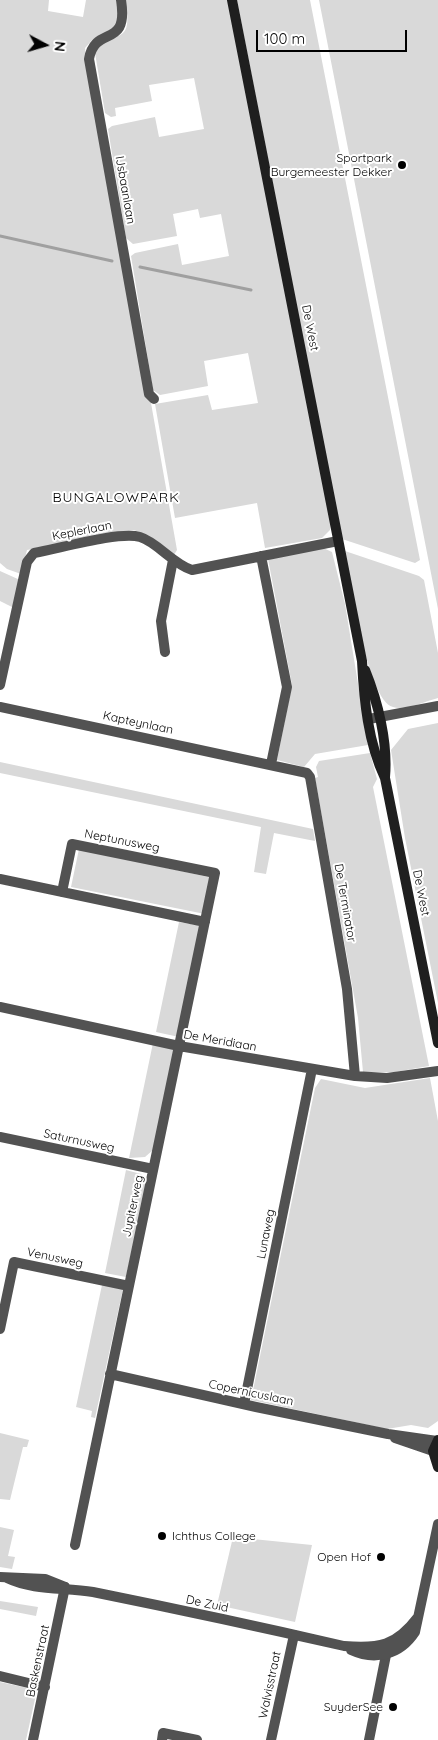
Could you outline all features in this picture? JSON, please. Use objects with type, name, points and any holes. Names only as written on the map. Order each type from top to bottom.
[{"type":"main road","name":"De West","points":[[232,0],[362,661],[364,693],[374,718],[376,760],[385,778],[438,1043]]},
{"type":"main road","points":[[437,1441],[433,1452],[438,1467]]},
{"type":"street","name":"IJsbaanlaan","points":[[121,0],[124,17],[122,27],[114,34],[96,42],[91,49],[89,59],[149,394],[154,399]]},
{"type":"street","name":"Keplerlaan","points":[[0,685],[3,654],[27,562],[34,553],[126,535],[142,537],[173,560],[192,570],[338,541]]},
{"type":"street","points":[[261,556],[287,687],[271,764]]},
{"type":"street","points":[[165,652],[161,621],[173,560]]},
{"type":"street","points":[[374,718],[438,706]]},
{"type":"street","name":"Kapteynlaan","points":[[0,707],[271,764]]},
{"type":"street","name":"De Terminator","points":[[271,764],[304,771],[310,777],[347,989],[355,1076]]},
{"type":"street","name":"Neptunusweg","points":[[62,892],[72,844],[215,873]]},
{"type":"street","name":"Jupiterweg","points":[[75,1545],[215,873]]},
{"type":"street","points":[[0,879],[205,922]]},
{"type":"street","name":"De Meridiaan","points":[[0,1007],[179,1046],[355,1076],[386,1078],[438,1071]]},
{"type":"street","name":"Lunaweg","points":[[244,1404],[312,1069]]},
{"type":"street","name":"Saturnusweg","points":[[0,1137],[153,1169]]},
{"type":"street","name":"Venusweg","points":[[0,1329],[2,1306],[14,1262],[129,1286]]},
{"type":"street","name":"Copernicuslaan","points":[[110,1374],[388,1434],[437,1441]]},
{"type":"street","name":"Copernicuslaan","points":[[388,1434],[433,1452]]},
{"type":"street","points":[[369,1740],[386,1660],[411,1637],[418,1617],[438,1524]]},
{"type":"street","name":"De Zuid","points":[[4,1578],[46,1579],[65,1587],[344,1646],[366,1648],[387,1644],[409,1630],[418,1617]]},
{"type":"street","name":"Baskenstraat","points":[[33,1740],[65,1587]]},
{"type":"street","name":"Walvisstraat","points":[[270,1740],[294,1635]]},
{"type":"street","name":"De Zuid","points":[[344,1646],[364,1656],[386,1660]]},
{"type":"street","points":[[0,1676],[45,1686]]},
{"type":"street","points":[[162,1740],[163,1733],[196,1740]]},
{"type":"shaded area","points":[[0,0],[49,0],[48,11],[83,17],[86,0],[116,0],[119,17],[117,26],[92,40],[85,48],[145,396],[151,403],[177,550],[174,555],[149,536],[134,530],[27,550],[21,574],[7,569],[0,563]]},
{"type":"shaded area","points":[[125,0],[228,0],[331,525],[330,530],[322,538],[265,548],[257,503],[175,518],[155,404],[208,395],[212,410],[258,403],[248,353],[204,361],[208,386],[160,395],[153,390],[131,256],[135,253],[178,244],[182,265],[229,256],[221,214],[200,218],[198,209],[173,214],[177,236],[133,244],[126,238],[108,129],[112,126],[155,117],[159,137],[204,129],[194,78],[149,85],[152,101],[115,108],[116,116],[111,117],[105,113],[95,53],[101,45],[124,32],[127,26]]},
{"type":"shaded area","points":[[237,0],[310,0],[420,560],[415,563],[342,539]]},
{"type":"shaded area","name":"Sportpark Burgemeester Dekker","points":[[319,0],[438,0],[438,609]]},
{"type":"shaded area","points":[[321,547],[332,552],[345,604],[368,745],[315,754],[304,767],[277,760],[292,685],[268,559]]},
{"type":"shaded area","points":[[345,551],[419,576],[424,580],[438,653],[438,698],[403,708],[393,707],[384,699],[375,684],[361,637]]},
{"type":"shaded area","points":[[0,571],[20,580],[14,608],[0,601]]},
{"type":"shaded area","points":[[438,723],[438,1003],[405,838],[391,750],[408,729]]},
{"type":"shaded area","points":[[370,753],[377,779],[373,787],[429,1066],[395,1072],[363,1072],[358,1018],[315,778],[318,777],[316,767],[319,761]]},
{"type":"shaded area","points":[[0,762],[313,829],[315,841],[274,833],[266,874],[254,872],[261,827],[0,773]]},
{"type":"shaded area","points":[[79,849],[213,878],[205,914],[71,887]]},
{"type":"shaded area","points":[[179,922],[202,926],[179,1037],[156,1032]]},
{"type":"shaded area","points":[[153,1043],[176,1048],[153,1150],[145,1157],[129,1158]]},
{"type":"shaded area","points":[[430,1078],[438,1121],[438,1421],[428,1428],[411,1425],[387,1429],[251,1400],[315,1088],[321,1079],[365,1088]]},
{"type":"shaded area","points":[[126,1170],[141,1174],[147,1180],[126,1277],[105,1273]]},
{"type":"shaded area","points":[[102,1285],[123,1289],[95,1418],[91,1417],[92,1411],[76,1407]]},
{"type":"shaded area","points":[[0,1433],[29,1440],[27,1447],[23,1447],[10,1500],[0,1499]]},
{"type":"shaded area","points":[[0,1527],[14,1530],[8,1556],[15,1557],[12,1569],[0,1567]]},
{"type":"shaded area","points":[[233,1537],[312,1545],[295,1622],[217,1605]]},
{"type":"shaded area","points":[[0,1601],[38,1607],[36,1616],[0,1609]]},
{"type":"shaded area","points":[[0,1682],[37,1690],[26,1740],[0,1740]]},
{"type":"waterway","points":[[0,236],[112,261]]},
{"type":"waterway","points":[[140,267],[251,290]]},
{"type":"place","name":"Sportpark Burgemeester Dekker","points":[[402,165]]},
{"type":"place","name":"Ichthus College","points":[[162,1536]]},
{"type":"place","name":"Open Hof","points":[[381,1557]]},
{"type":"place","name":"SuyderSee","points":[[393,1707]]},
{"type":"district","name":"BUNGALOWPARK","points":[[116,498]]}]
